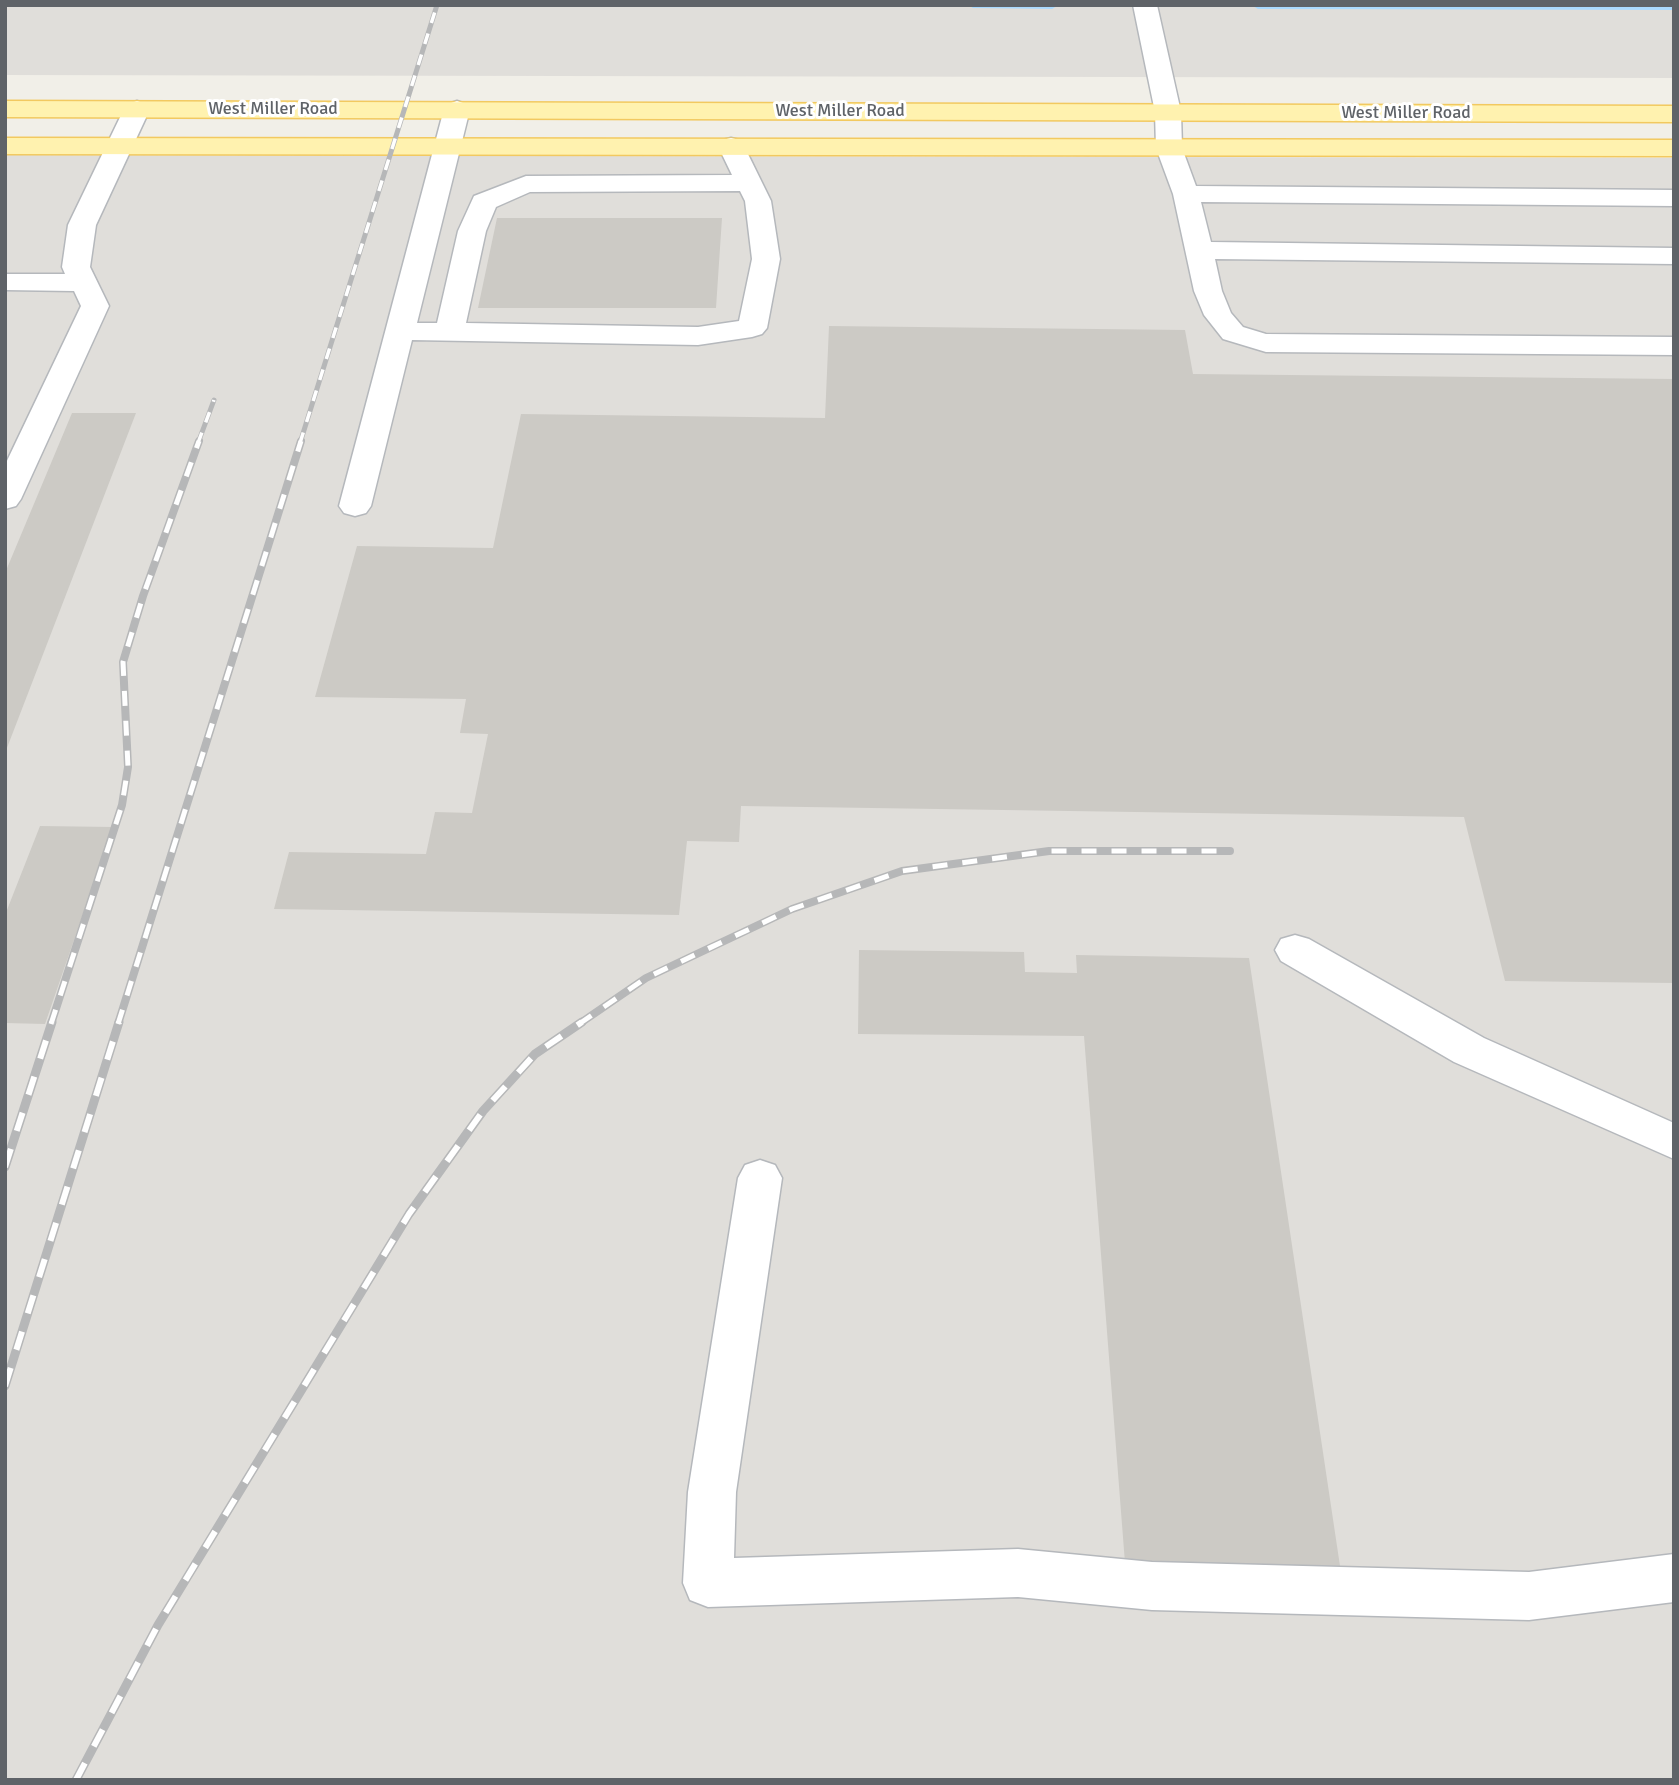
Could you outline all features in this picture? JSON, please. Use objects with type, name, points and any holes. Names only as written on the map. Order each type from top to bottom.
[{"type":"main road","name":"West Miller Road","points":[[5,109],[1674,114]]},
{"type":"main road","name":"West Miller Road","points":[[5,146],[1674,148]]},
{"type":"lane","points":[[1145,5],[1168,113],[1169,148],[1186,194],[1201,250],[1208,291],[1218,315],[1233,333],[1249,340],[1674,346]]},
{"type":"lane","points":[[5,499],[95,306],[76,267],[82,225],[137,109]]},
{"type":"lane","points":[[355,506],[457,109]]},
{"type":"lane","points":[[401,331],[698,335],[751,328],[766,260],[758,201],[731,146]]},
{"type":"lane","points":[[450,331],[472,231],[484,202],[526,184],[749,183]]},
{"type":"lane","points":[[1186,194],[1674,198]]},
{"type":"lane","points":[[1201,250],[1674,256]]},
{"type":"lane","points":[[5,282],[83,283]]},
{"type":"lane","points":[[1295,950],[1469,1050],[1674,1142]]},
{"type":"lane","points":[[760,1178],[712,1492],[708,1583],[1018,1573],[1152,1586],[1530,1596],[1674,1578]]},
{"type":"shaded area","points":[[5,5],[1674,5],[1674,78],[5,75]]},
{"type":"shaded area","points":[[5,155],[1674,158],[1674,1780],[5,1780]]},
{"type":"building","points":[[497,218],[722,218],[716,308],[478,308]]},
{"type":"building","points":[[829,326],[1185,330],[1193,374],[1674,379],[1674,983],[1505,981],[1464,817],[741,806],[739,842],[687,841],[679,915],[274,909],[289,852],[426,854],[435,812],[472,813],[488,734],[460,733],[466,699],[315,697],[357,546],[493,548],[521,414],[825,418]]},
{"type":"building","points":[[72,413],[136,413],[5,753],[5,573]]},
{"type":"building","points":[[40,826],[113,827],[45,1024],[5,1023],[5,915]]},
{"type":"building","points":[[859,950],[1024,952],[1025,972],[1077,973],[1076,955],[1249,958],[1340,1566],[1125,1563],[1084,1036],[858,1034]]},
{"type":"waterway","points":[[973,5],[1052,6]]},
{"type":"waterway","points":[[1258,6],[1674,7]]},
{"type":"railway","points":[[300,443],[437,5]]},
{"type":"railway","points":[[198,443],[214,400]]},
{"type":"railway","points":[[51,1024],[122,805],[128,767],[123,662],[143,596],[199,441]]},
{"type":"railway","points":[[118,1024],[301,441]]},
{"type":"railway","points":[[579,1024],[646,978],[792,909],[902,871],[1049,851],[1230,851]]},
{"type":"railway","points":[[5,1167],[52,1022]]},
{"type":"railway","points":[[5,1386],[119,1022]]},
{"type":"railway","points":[[76,1780],[158,1625],[409,1214],[483,1111],[535,1054],[582,1022]]}]
